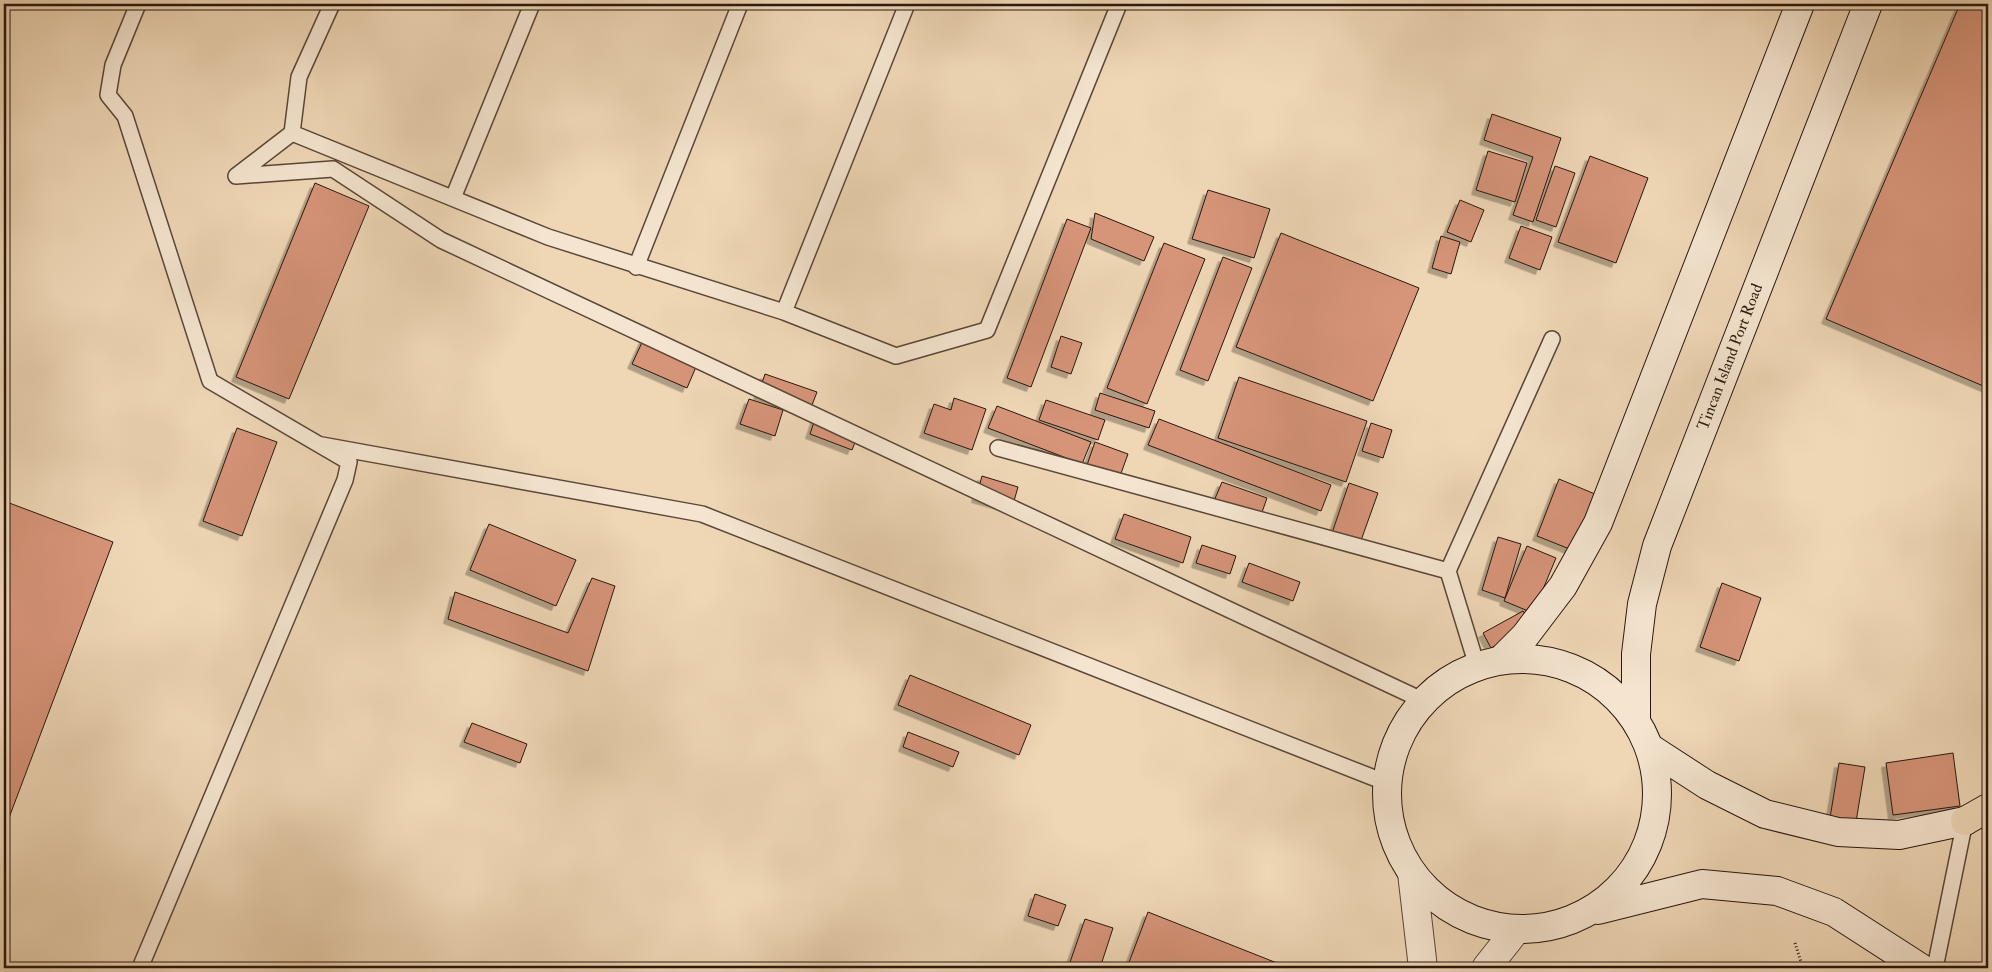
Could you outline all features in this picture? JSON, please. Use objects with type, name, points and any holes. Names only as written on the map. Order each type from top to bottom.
[{"type":"highway","points":[[1965,821],[1988,808]]},
{"type":"street","points":[[1489,663],[1527,658],[1553,661],[1578,670],[1607,688],[1620,700],[1636,720],[1650,748],[1656,774],[1658,802],[1653,828],[1644,854],[1630,876],[1612,896],[1589,912],[1566,923],[1541,929],[1516,930],[1491,927],[1468,919],[1427,892],[1412,873],[1400,852],[1392,830],[1388,807],[1388,783],[1392,761],[1399,739],[1410,719],[1424,701],[1446,683],[1489,663],[1524,636],[1563,586],[1598,523],[1800,4]]},
{"type":"street","name":"Tincan Island Port Road","points":[[1636,720],[1636,654],[1642,604],[1657,546],[1868,4]]},
{"type":"street","points":[[1650,748],[1708,785],[1764,814],[1838,832],[1899,835],[1965,821]]},
{"type":"street","points":[[1412,873],[1423,968]]},
{"type":"street","points":[[1589,912],[1702,884],[1777,891],[1834,912],[1921,968]]},
{"type":"street","points":[[1486,968],[1516,930]]},
{"type":"lane","points":[[138,4],[113,65],[108,95],[125,116],[210,380],[349,462],[345,480],[140,968]]},
{"type":"lane","points":[[332,4],[299,77],[292,133],[236,176],[333,169],[441,240],[1424,701]]},
{"type":"lane","points":[[453,198],[532,4]]},
{"type":"lane","points":[[636,267],[740,4]]},
{"type":"lane","points":[[784,312],[907,4]]},
{"type":"lane","points":[[292,133],[548,237],[636,267],[784,312],[896,356],[987,330],[1119,4]]},
{"type":"lane","points":[[1489,663],[1448,572],[1552,339]]},
{"type":"lane","points":[[322,445],[702,514],[1388,783]]},
{"type":"lane","points":[[998,448],[1448,572]]},
{"type":"lane","points":[[1935,968],[1965,821]]},
{"type":"path","points":[[1795,943],[1803,968]]},
{"type":"building","points":[[1960,4],[1988,4],[1988,388],[1826,319]]},
{"type":"building","points":[[1492,114],[1561,138],[1533,222],[1513,215],[1533,157],[1484,140]]},
{"type":"building","points":[[1488,151],[1527,163],[1515,202],[1476,190]]},
{"type":"building","points":[[1590,156],[1648,178],[1616,263],[1558,242]]},
{"type":"building","points":[[1555,166],[1575,173],[1556,227],[1536,220]]},
{"type":"building","points":[[315,183],[369,206],[289,399],[236,377]]},
{"type":"building","points":[[1208,190],[1270,209],[1254,258],[1192,239]]},
{"type":"building","points":[[1460,200],[1484,210],[1471,242],[1447,232]]},
{"type":"building","points":[[1095,213],[1154,237],[1144,261],[1091,239]]},
{"type":"building","points":[[1067,219],[1091,228],[1031,387],[1007,378]]},
{"type":"building","points":[[1521,226],[1552,237],[1540,270],[1509,258]]},
{"type":"building","points":[[1281,233],[1419,288],[1373,401],[1236,347]]},
{"type":"building","points":[[1441,236],[1460,242],[1451,274],[1432,268]]},
{"type":"building","points":[[1164,243],[1205,259],[1147,404],[1107,388]]},
{"type":"building","points":[[1223,257],[1252,268],[1208,381],[1180,370]]},
{"type":"building","points":[[645,336],[699,360],[687,388],[632,364]]},
{"type":"building","points":[[1061,336],[1082,343],[1071,374],[1051,367]]},
{"type":"building","points":[[765,374],[817,392],[809,413],[758,395]]},
{"type":"building","points":[[1239,377],[1367,421],[1346,482],[1218,438]]},
{"type":"building","points":[[1100,393],[1155,411],[1149,428],[1095,410]]},
{"type":"building","points":[[954,398],[986,409],[972,450],[924,433],[934,404],[951,410]]},
{"type":"building","points":[[749,399],[783,410],[775,436],[740,424]]},
{"type":"building","points":[[1046,400],[1105,420],[1098,440],[1039,420]]},
{"type":"building","points":[[997,406],[1091,442],[1082,464],[988,428]]},
{"type":"building","points":[[816,416],[859,432],[852,450],[810,434]]},
{"type":"building","points":[[1159,419],[1331,485],[1321,511],[1148,445]]},
{"type":"building","points":[[1371,423],[1392,430],[1383,458],[1362,451]]},
{"type":"building","points":[[237,428],[277,442],[242,536],[203,521]]},
{"type":"building","points":[[1095,442],[1128,454],[1120,476],[1087,465]]},
{"type":"building","points":[[982,476],[1018,487],[1012,508],[976,498]]},
{"type":"building","points":[[1559,479],[1595,494],[1572,550],[1537,536]]},
{"type":"building","points":[[1222,482],[1267,498],[1260,518],[1214,501]]},
{"type":"building","points":[[1349,483],[1378,493],[1359,546],[1331,536]]},
{"type":"building","points":[[4,501],[113,542],[4,831]]},
{"type":"building","points":[[1124,514],[1191,537],[1183,563],[1115,539]]},
{"type":"building","points":[[489,524],[576,560],[556,606],[470,570]]},
{"type":"building","points":[[1498,537],[1521,544],[1505,598],[1482,590]]},
{"type":"building","points":[[1202,545],[1236,556],[1230,574],[1196,563]]},
{"type":"building","points":[[1527,546],[1556,558],[1533,613],[1504,601]]},
{"type":"building","points":[[1249,563],[1300,582],[1293,601],[1242,582]]},
{"type":"building","points":[[592,578],[615,586],[588,671],[448,619],[455,592],[568,633]]},
{"type":"building","points":[[1722,583],[1761,598],[1739,661],[1700,647]]},
{"type":"building","points":[[1523,611],[1532,626],[1491,648],[1483,633]]},
{"type":"building","points":[[910,675],[1031,725],[1019,755],[898,705]]},
{"type":"building","points":[[472,723],[527,744],[520,763],[464,742]]},
{"type":"building","points":[[908,732],[959,752],[953,767],[903,747]]},
{"type":"building","points":[[1953,753],[1960,806],[1893,815],[1886,763]]},
{"type":"building","points":[[1839,763],[1865,767],[1856,822],[1830,818]]},
{"type":"building","points":[[1035,894],[1066,905],[1058,926],[1028,916]]},
{"type":"building","points":[[1148,912],[1287,967],[1136,968],[1128,965]]},
{"type":"building","points":[[1085,919],[1113,928],[1100,968],[1068,968]]}]
